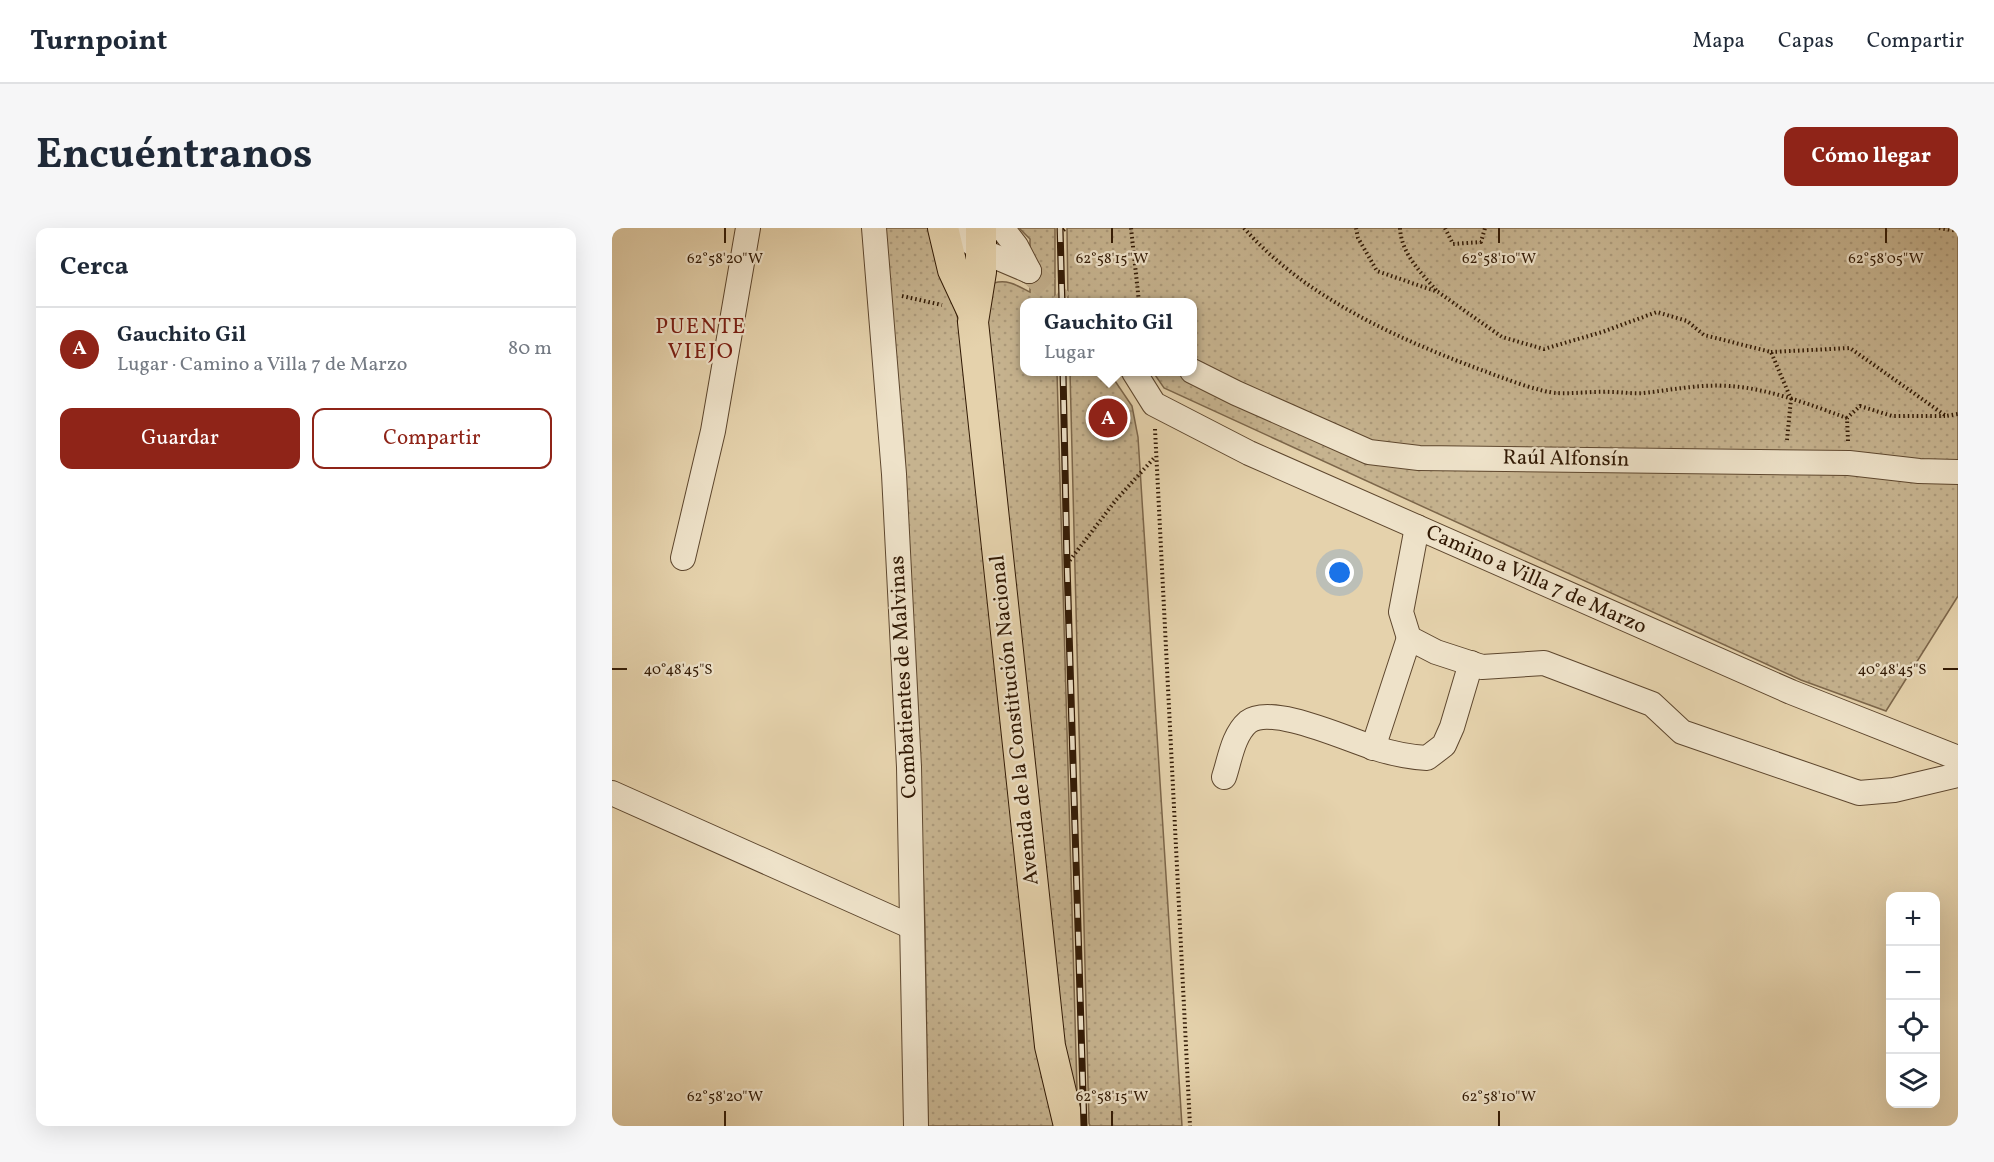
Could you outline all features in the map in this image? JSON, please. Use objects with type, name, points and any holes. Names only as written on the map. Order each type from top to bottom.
[{"type":"main road","name":"Avenida de la Constitución Nacional","points":[[943,228],[953,270],[973,313]]},
{"type":"main road","name":"Avenida de la Constitución Nacional","points":[[981,239],[981,272],[973,313],[1050,1046],[1069,1126]]},
{"type":"street","points":[[683,558],[713,431],[748,228]]},
{"type":"street","name":"Combatientes de Malvinas","points":[[874,228],[894,474],[909,767],[916,1126]]},
{"type":"street","points":[[953,228],[981,239],[1029,271],[1016,246],[1002,228]]},
{"type":"street","name":"Raúl Alfonsín","points":[[1197,373],[1236,393],[1369,452],[1419,458],[1849,463],[1919,471],[1958,472]]},
{"type":"street","points":[[1136,376],[1154,404]]},
{"type":"street","name":"Camino a Villa 7 de Marzo","points":[[1154,404],[1249,453],[1791,692],[1958,758]]},
{"type":"street","points":[[1373,748],[1409,638],[1401,612],[1417,527]]},
{"type":"street","points":[[1409,638],[1436,652],[1482,667],[1544,663],[1652,704],[1682,732],[1859,793],[1894,790],[1958,775]]},
{"type":"street","points":[[1224,777],[1236,737],[1249,721],[1272,716],[1292,719],[1373,748],[1404,756],[1427,758],[1444,745],[1452,727],[1471,663]]},
{"type":"street","points":[[612,793],[912,927]]},
{"type":"path","points":[[1060,234],[1066,228]]},
{"type":"path","points":[[1131,228],[1138,298]]},
{"type":"path","points":[[1244,228],[1260,246],[1320,294],[1437,354],[1505,379],[1555,393],[1641,394],[1690,386],[1730,386],[1811,404],[1846,418]]},
{"type":"path","points":[[1356,228],[1358,238],[1377,271],[1438,292]]},
{"type":"path","points":[[1400,228],[1400,236],[1414,266],[1438,292],[1502,337],[1544,349],[1602,333],[1657,312],[1688,321],[1704,335],[1771,352],[1850,348],[1946,416]]},
{"type":"path","points":[[1445,228],[1453,244],[1481,242],[1485,228]]},
{"type":"path","points":[[1939,228],[1958,231]]},
{"type":"path","points":[[879,290],[973,313]]},
{"type":"path","points":[[1771,352],[1791,399],[1785,461]]},
{"type":"path","points":[[1154,404],[1190,1126]]},
{"type":"path","points":[[1846,418],[1860,406],[1892,416],[1958,414]]},
{"type":"path","points":[[1846,418],[1849,463]]},
{"type":"path","points":[[1067,564],[1116,500],[1155,457]]},
{"type":"shaded area","points":[[883,228],[933,228],[959,323],[1057,1126],[928,1126],[918,711],[904,442]]},
{"type":"shaded area","points":[[1019,228],[1055,228],[1055,298],[1020,298],[1020,376],[1057,376],[1078,1126],[1059,1042],[985,304],[994,283],[1017,285],[1030,292],[1030,239]]},
{"type":"shaded area","points":[[1067,228],[1958,228],[1958,596],[1886,711],[1801,680],[1164,388],[1156,376],[1197,376],[1197,298],[1068,298]]},
{"type":"shaded area","points":[[1070,376],[1112,376],[1132,406],[1138,437],[1182,1126],[1090,1126]]},
{"type":"tunnel","points":[[1029,271],[1058,298]]},
{"type":"railway","points":[[1060,228],[1062,298]]},
{"type":"railway","points":[[1063,376],[1084,1126]]},
{"type":"place","name":"Gauchito Gil","points":[[1108,418]]},
{"type":"district","name":"PUENTE VIEJO","points":[[701,340]]}]
